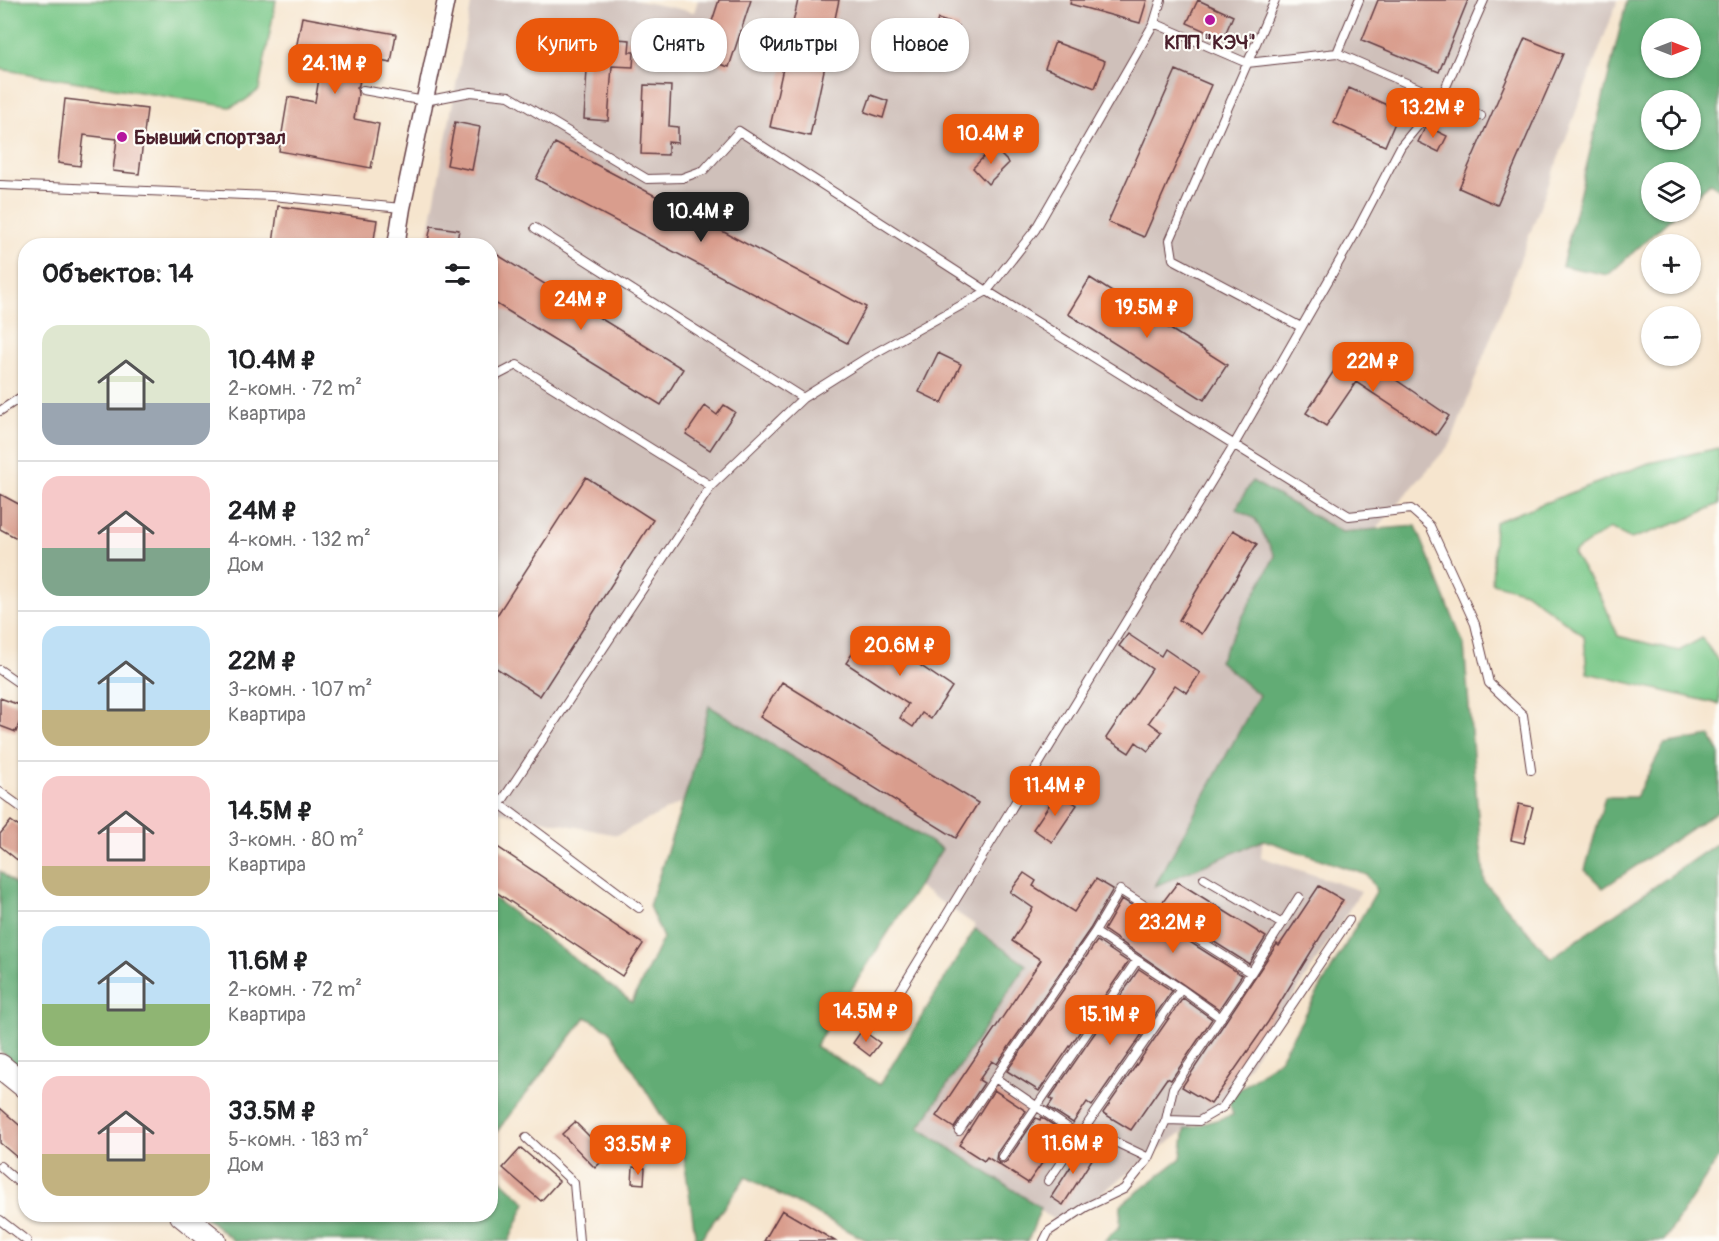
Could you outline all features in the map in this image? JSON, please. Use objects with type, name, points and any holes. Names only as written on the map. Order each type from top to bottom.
[{"type":"main road","points":[[0,1066],[18,1081]]},
{"type":"main road","points":[[191,1222],[214,1241]]},
{"type":"street","points":[[397,238],[446,0]]},
{"type":"lane","points":[[500,804],[711,486],[803,398],[868,357],[987,291],[1035,230],[1154,23],[1161,0]]},
{"type":"lane","points":[[1275,0],[1170,240],[1173,259],[1301,327]]},
{"type":"lane","points":[[1337,53],[1359,0]]},
{"type":"lane","points":[[881,1022],[1235,443],[1355,234],[1401,146],[1441,98],[1484,0]]},
{"type":"lane","points":[[1154,23],[1247,63],[1337,53],[1481,116]]},
{"type":"lane","points":[[363,90],[425,101],[471,92],[508,96],[647,179],[682,178],[704,170],[739,131],[987,291],[1235,443],[1349,516],[1412,508],[1430,526],[1475,624],[1489,683],[1523,715],[1531,770]]},
{"type":"lane","points":[[0,185],[272,196],[402,208]]},
{"type":"lane","points":[[535,228],[803,398]]},
{"type":"lane","points":[[498,375],[517,365],[711,486]]},
{"type":"lane","points":[[0,411],[18,399]]},
{"type":"lane","points":[[0,670],[18,682]]},
{"type":"lane","points":[[0,792],[18,806]]},
{"type":"lane","points":[[498,801],[639,908]]},
{"type":"lane","points":[[1204,878],[1282,924]]},
{"type":"lane","points":[[958,1131],[1095,932],[1120,890],[1251,974]]},
{"type":"lane","points":[[1044,1241],[1049,1231],[1077,1213],[1124,1189],[1149,1158],[1166,1120],[1173,1088],[1251,974],[1299,897]]},
{"type":"lane","points":[[1166,1120],[1199,1121],[1223,1107],[1348,920]]},
{"type":"lane","points":[[1095,932],[1221,1018]]},
{"type":"lane","points":[[1002,1157],[1137,960]]},
{"type":"lane","points":[[1048,1181],[1180,989]]},
{"type":"lane","points":[[996,1078],[1080,1136],[1109,1139],[1149,1158]]},
{"type":"lane","points":[[526,1138],[574,1183],[579,1241]]},
{"type":"lane","points":[[0,1166],[18,1182]]},
{"type":"lane","points":[[0,1220],[27,1241]]},
{"type":"shaded area","points":[[472,0],[634,0],[694,12],[698,0],[1618,0],[1451,443],[1281,638],[1261,857],[1361,891],[1228,1098],[1060,1224],[918,1128],[975,925],[746,770],[617,835],[498,811],[498,238],[427,238]]},
{"type":"green space","points":[[0,0],[276,0],[259,90],[244,101],[230,107],[0,69]]},
{"type":"green space","points":[[1627,0],[1719,0],[1719,189],[1710,183],[1701,191],[1701,162],[1641,162],[1641,222],[1667,222],[1654,234],[1641,234],[1641,245],[1608,275],[1562,266]]},
{"type":"green space","points":[[1719,448],[1719,504],[1683,521],[1631,539],[1610,528],[1573,553],[1603,601],[1618,636],[1679,651],[1702,638],[1719,662],[1719,704],[1587,673],[1584,636],[1525,592],[1492,583],[1495,522],[1649,463]]},
{"type":"green space","points":[[1252,481],[1342,532],[1416,526],[1464,645],[1485,883],[1551,958],[1719,842],[1719,1157],[1664,1241],[1104,1241],[1120,1226],[1121,1205],[1181,1158],[1185,1129],[1233,1115],[1228,1098],[1279,1060],[1377,890],[1367,875],[1264,840],[1155,886],[1259,695],[1219,661],[1275,556],[1255,519],[1236,509]]},
{"type":"green space","points":[[709,706],[942,849],[815,1046],[880,1085],[975,929],[1026,965],[919,1128],[1041,1208],[1028,1241],[868,1241],[746,1177],[699,1241],[696,1241],[683,1151],[609,1030],[586,1017],[498,1130],[498,901],[632,1002],[663,938],[649,906],[691,778]]},
{"type":"green space","points":[[1710,736],[1719,752],[1719,810],[1603,888],[1585,870],[1605,797],[1636,797],[1664,744]]},
{"type":"green space","points":[[0,871],[18,887],[18,1065],[0,1051]]},
{"type":"green space","points":[[498,1177],[526,1203],[509,1241],[234,1241],[211,1222],[498,1222]]},
{"type":"building","points":[[719,0],[751,0],[745,18],[739,18],[739,37],[729,67],[727,66],[727,18],[713,18]]},
{"type":"building","points":[[798,0],[839,0],[835,18],[794,18]]},
{"type":"building","points":[[1071,0],[1147,0],[1140,23],[1070,4]]},
{"type":"building","name":"КПП \"КЭЧ\"","points":[[1198,0],[1233,16],[1223,39],[1187,23]]},
{"type":"building","points":[[1378,0],[1468,0],[1439,72],[1362,40]]},
{"type":"building","points":[[302,17],[396,34],[391,63],[364,58],[357,88],[354,119],[379,124],[371,168],[279,151],[288,97],[315,102],[323,54],[296,49]]},
{"type":"building","points":[[1525,38],[1563,54],[1497,205],[1459,188]]},
{"type":"building","points":[[619,39],[630,40],[631,67],[619,66]]},
{"type":"building","points":[[1055,42],[1105,61],[1095,88],[1045,68]]},
{"type":"building","points":[[1176,70],[1211,85],[1144,237],[1108,222]]},
{"type":"building","points":[[587,72],[612,72],[608,121],[584,119]]},
{"type":"building","points":[[782,72],[824,72],[810,136],[770,127]]},
{"type":"building","points":[[644,85],[671,86],[669,126],[678,127],[678,143],[668,142],[668,155],[641,154]]},
{"type":"building","points":[[1349,88],[1400,111],[1385,146],[1334,123]]},
{"type":"building","points":[[871,95],[888,101],[883,118],[865,112]]},
{"type":"building","name":"Бывший спортзал","points":[[65,99],[147,109],[139,174],[113,171],[117,139],[84,135],[80,166],[58,163]]},
{"type":"building","points":[[455,122],[480,127],[472,170],[447,165]]},
{"type":"building","points":[[1426,126],[1447,136],[1439,152],[1418,142]]},
{"type":"building","points":[[555,143],[866,307],[847,343],[536,179]]},
{"type":"building","points":[[993,147],[1009,163],[988,184],[973,168]]},
{"type":"building","points":[[278,206],[377,220],[374,238],[274,238]]},
{"type":"building","points":[[431,226],[459,230],[458,238],[429,238]]},
{"type":"building","points":[[498,255],[683,369],[661,405],[498,305]]},
{"type":"building","points":[[1090,278],[1227,365],[1204,400],[1068,314]]},
{"type":"building","points":[[1349,348],[1449,416],[1436,435],[1356,382],[1326,426],[1306,413]]},
{"type":"building","points":[[938,353],[961,364],[942,403],[919,392]]},
{"type":"building","points":[[724,405],[735,412],[710,450],[686,434],[705,406],[717,415]]},
{"type":"building","points":[[586,477],[653,520],[540,696],[498,669],[498,614]]},
{"type":"building","points":[[0,494],[18,504],[18,539],[0,529]]},
{"type":"building","points":[[1233,530],[1257,544],[1202,634],[1179,620]]},
{"type":"building","points":[[868,630],[952,687],[931,719],[922,713],[913,727],[900,718],[908,704],[846,663]]},
{"type":"building","points":[[1128,634],[1161,656],[1165,649],[1200,673],[1187,693],[1175,685],[1149,722],[1162,732],[1148,751],[1136,742],[1129,753],[1106,738],[1152,669],[1119,646]]},
{"type":"building","points":[[782,682],[978,803],[956,838],[760,717]]},
{"type":"building","points":[[0,698],[18,704],[16,732],[0,726]]},
{"type":"building","points":[[1058,792],[1077,805],[1052,842],[1033,829]]},
{"type":"building","points":[[1519,804],[1533,807],[1524,843],[1511,840]]},
{"type":"building","points":[[11,821],[18,826],[18,861],[0,846],[0,834]]},
{"type":"building","points":[[498,847],[643,944],[622,976],[498,893]]},
{"type":"building","points":[[1024,873],[1036,881],[1033,886],[1074,912],[1096,879],[1113,889],[1090,929],[997,1064],[992,1061],[979,1080],[984,1083],[954,1128],[936,1116],[1041,960],[1012,941],[1033,908],[1010,892]]},
{"type":"building","points":[[1178,882],[1266,937],[1249,964],[1159,907]]},
{"type":"building","points":[[1319,886],[1343,900],[1268,1022],[1211,1104],[1182,1087],[1277,944],[1279,946]]},
{"type":"building","points":[[1122,899],[1242,975],[1219,1009],[1104,930]]},
{"type":"building","points":[[1097,941],[1128,962],[1039,1091],[1007,1071]]},
{"type":"building","points":[[1139,969],[1172,991],[1092,1106],[1087,1102],[1073,1123],[1048,1107],[1053,1100],[1050,1098]]},
{"type":"building","points":[[1183,998],[1212,1019],[1171,1080],[1167,1078],[1131,1130],[1103,1113]]},
{"type":"building","points":[[862,1030],[880,1043],[870,1056],[853,1043]]},
{"type":"building","points":[[994,1090],[1026,1111],[997,1153],[996,1159],[999,1163],[1007,1161],[1036,1118],[1040,1120],[1041,1117],[1064,1132],[1028,1183],[987,1157],[984,1161],[959,1145]]},
{"type":"building","points":[[0,1108],[18,1124],[18,1158],[0,1143]]},
{"type":"building","points":[[575,1122],[608,1155],[595,1168],[562,1134]]},
{"type":"building","points":[[1084,1146],[1096,1153],[1063,1205],[1051,1197]]},
{"type":"building","points":[[521,1148],[559,1181],[541,1201],[503,1168]]},
{"type":"building","points":[[633,1167],[645,1168],[644,1184],[632,1183]]},
{"type":"building","points":[[782,1210],[835,1241],[764,1241]]},
{"type":"place","name":"КПП \"КЭЧ\"","points":[[1210,20]]},
{"type":"place","name":"Бывший спортзал","points":[[122,137]]}]
